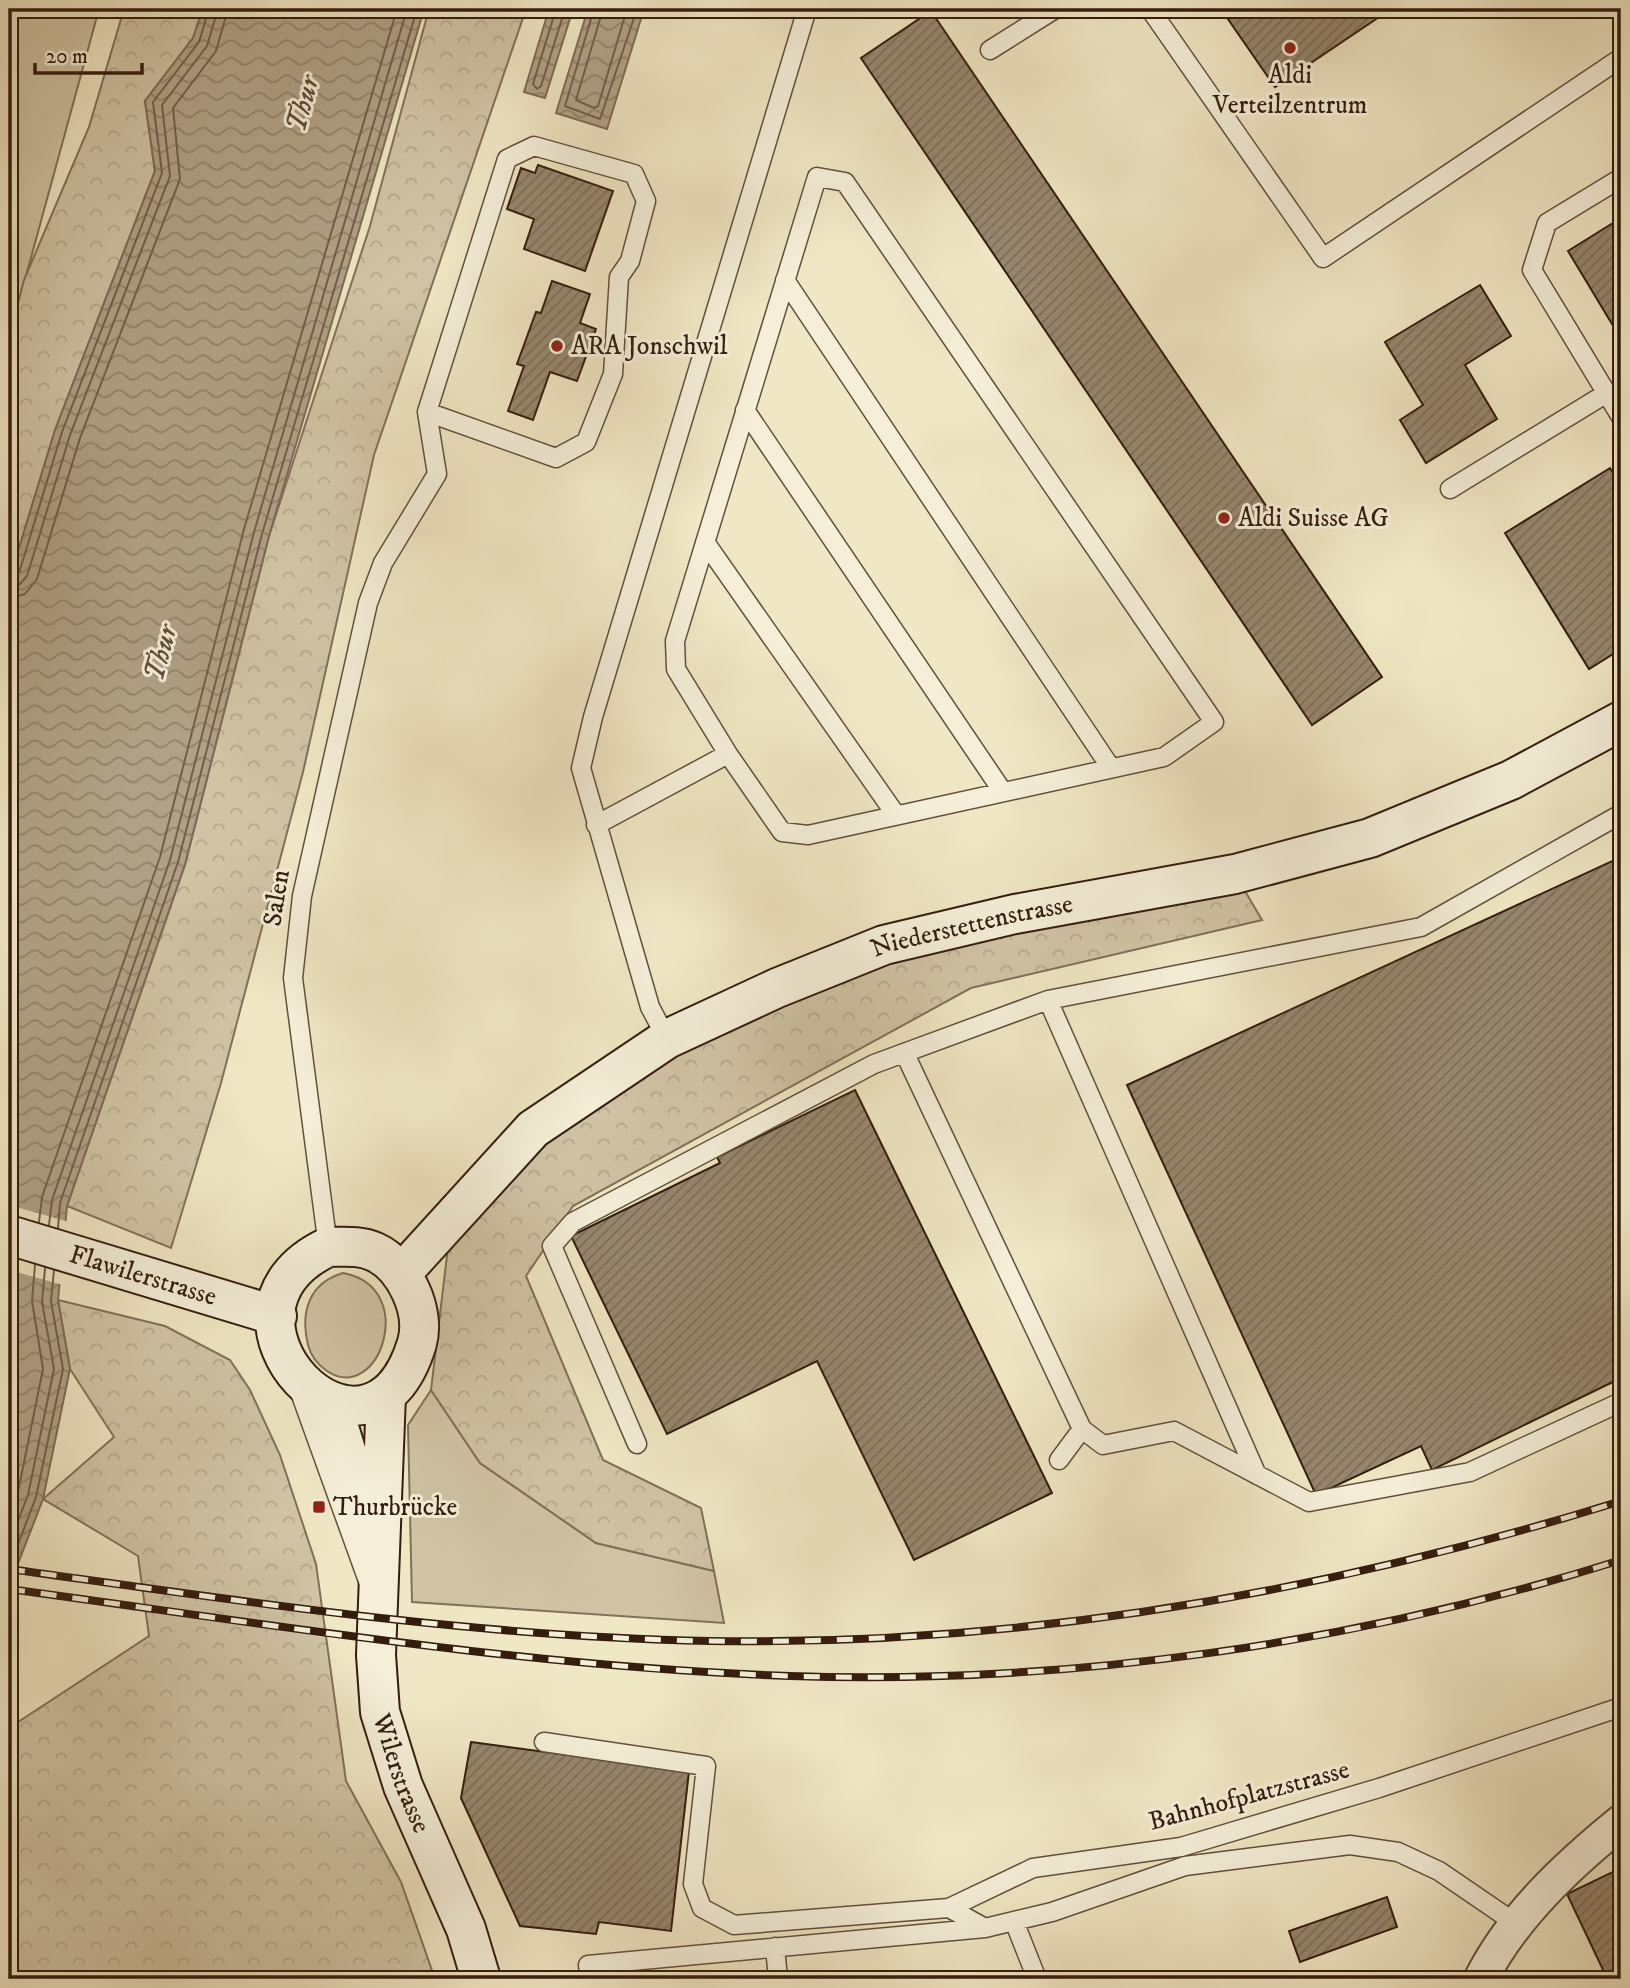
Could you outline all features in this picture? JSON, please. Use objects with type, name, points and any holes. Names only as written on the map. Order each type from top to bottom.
[{"type":"main road","name":"Niederstettenstrasse","points":[[401,1274],[533,1129],[667,1039],[777,988],[884,945],[1015,914],[1235,874],[1370,838],[1511,780],[1621,721]]},
{"type":"main road","name":"Flawilerstrasse","points":[[9,1235],[276,1316]]},
{"type":"main road","points":[[328,1247],[357,1247],[375,1252],[388,1260],[401,1274],[417,1311],[418,1336],[401,1380],[386,1395],[364,1404],[331,1402],[311,1391],[293,1374],[277,1336],[276,1316],[282,1290],[293,1271],[309,1256],[328,1247]]},
{"type":"main road","name":"Wilerstrasse","points":[[386,1395],[376,1655],[380,1712],[403,1786],[466,1929],[481,1979]]},
{"type":"main road","name":"Wilerstrasse","points":[[331,1402],[379,1553]]},
{"type":"street","points":[[1481,1979],[1490,1961],[1550,1884],[1621,1822]]},
{"type":"lane","points":[[667,1039],[650,1007],[581,768],[593,717],[807,9]]},
{"type":"lane","points":[[990,50],[1055,9]]},
{"type":"lane","points":[[1150,9],[1323,258],[1621,58]]},
{"type":"lane","points":[[534,146],[634,174],[646,201],[630,261],[619,277],[613,374],[586,442],[556,458],[426,412],[507,159],[534,146]]},
{"type":"lane","points":[[817,177],[845,182],[1214,722],[1164,757],[808,835],[782,832],[727,754],[676,669],[675,640],[785,280],[817,177]]},
{"type":"lane","points":[[1621,178],[1547,223],[1532,270],[1621,417]]},
{"type":"lane","points":[[785,280],[1111,768]]},
{"type":"lane","points":[[1450,489],[1607,393]]},
{"type":"lane","points":[[745,410],[1003,792]]},
{"type":"lane","name":"Salen","points":[[328,1247],[293,978],[302,896],[368,603],[383,563],[437,474],[426,412]]},
{"type":"lane","points":[[705,542],[896,814]]},
{"type":"lane","points":[[596,825],[727,754]]},
{"type":"lane","points":[[637,1444],[552,1246],[573,1222],[874,1064],[1048,1000],[1421,927],[1621,814]]},
{"type":"lane","points":[[1048,1000],[1257,1475]]},
{"type":"lane","points":[[905,1054],[1082,1429],[1103,1445],[1174,1431],[1309,1502],[1470,1472],[1621,1402]]},
{"type":"lane","points":[[293,1374],[378,1606]]},
{"type":"lane","points":[[1059,1460],[1082,1429]]},
{"type":"lane","name":"Bahnhofplatzstrasse","points":[[949,1908],[1033,1868],[1181,1847],[1379,1788],[1621,1707]]},
{"type":"lane","points":[[544,1742],[706,1766],[693,1884],[702,1908],[734,1925],[949,1908],[985,1928]]},
{"type":"lane","points":[[589,1972],[775,1947],[985,1928],[1052,1912],[1185,1866],[1350,1845],[1398,1852],[1439,1871],[1518,1925]]},
{"type":"lane","points":[[1181,1847],[1185,1866]]},
{"type":"lane","points":[[1014,1921],[1037,1979]]},
{"type":"lane","points":[[775,1947],[778,1979]]},
{"type":"green space","points":[[9,9],[99,9],[9,338]]},
{"type":"green space","points":[[124,9],[203,9],[193,38],[145,101],[155,171],[55,430],[9,581],[9,338],[24,280],[89,127]]},
{"type":"green space","points":[[429,9],[526,9],[374,455],[303,772],[221,1083],[171,1248],[67,1206],[185,865],[269,536],[370,226]]},
{"type":"green space","points":[[1235,874],[1262,920],[971,988],[573,1206],[526,1276],[603,1460],[701,1508],[714,1571],[596,1543],[480,1463],[431,1390],[451,1222],[533,1129],[777,988]]},
{"type":"green space","points":[[343,1273],[367,1283],[380,1299],[385,1319],[383,1340],[375,1359],[362,1372],[346,1377],[327,1371],[315,1360],[308,1345],[305,1321],[315,1291],[331,1278]]},
{"type":"green space","points":[[58,1300],[165,1326],[230,1360],[250,1390],[280,1455],[316,1564],[346,1781],[401,1882],[435,1979],[9,1979],[9,1728],[149,1636],[138,1556],[43,1499],[114,1437],[70,1369]]},
{"type":"green space","points":[[431,1390],[480,1463],[596,1543],[714,1571],[724,1623],[412,1602],[408,1425]]},
{"type":"water","name":"Thur","points":[[203,9],[424,9],[269,536],[185,864],[67,1206],[58,1300],[70,1369],[43,1499],[9,1587],[9,581],[55,430],[155,171],[145,101],[193,38]]},
{"type":"water","points":[[549,9],[573,9],[545,98],[524,92]]},
{"type":"water","points":[[588,9],[644,9],[607,129],[556,113]]},
{"type":"pier","points":[[9,1205],[69,1222],[63,1285],[9,1270]]},
{"type":"building","name":"Aldi Verteilzentrum","points":[[1221,9],[1391,9],[1275,87]]},
{"type":"building","name":"Aldi Suisse AG","points":[[931,11],[1382,677],[1312,725],[861,58]]},
{"type":"building","points":[[538,165],[613,191],[585,271],[524,249],[534,219],[507,209],[521,168],[535,173]]},
{"type":"building","points":[[1621,218],[1621,339],[1568,251]]},
{"type":"building","name":"ARA Jonschwil","points":[[552,281],[590,294],[580,323],[596,329],[577,381],[550,372],[533,420],[508,411],[524,366],[517,364],[536,312],[541,313]]},
{"type":"building","points":[[1480,285],[1511,336],[1465,365],[1497,419],[1426,463],[1400,420],[1423,405],[1385,342]]},
{"type":"building","points":[[1610,468],[1621,485],[1621,649],[1589,669],[1505,533]]},
{"type":"building","points":[[1621,857],[1621,1378],[1432,1470],[1421,1446],[1316,1495],[1127,1085]]},
{"type":"building","points":[[855,1090],[1052,1493],[914,1560],[817,1361],[667,1434],[571,1236],[720,1163],[717,1157]]},
{"type":"building","points":[[471,1742],[689,1771],[671,1931],[599,1922],[596,1934],[520,1926],[461,1798]]},
{"type":"building","points":[[1621,1868],[1621,1968],[1606,1976],[1567,1894]]},
{"type":"building","points":[[1387,1897],[1397,1927],[1300,1962],[1289,1931]]},
{"type":"building","points":[[987,1971],[988,1979],[880,1979],[880,1977]]},
{"type":"building","points":[[1114,1971],[1115,1979],[1086,1979],[1085,1974]]},
{"type":"railway","points":[[9,1569],[358,1615],[534,1633],[710,1641],[826,1640],[942,1634],[1057,1623],[1171,1607],[1285,1587],[1398,1562],[1510,1534],[1621,1501]]},
{"type":"railway","points":[[9,1589],[301,1630],[594,1664],[790,1676],[895,1677],[1000,1673],[1210,1653],[1315,1636],[1418,1615],[1621,1560]]},
{"type":"place","name":"Aldi Verteilzentrum","points":[[1290,48]]},
{"type":"place","name":"ARA Jonschwil","points":[[557,346]]},
{"type":"place","name":"Aldi Suisse AG","points":[[1224,518]]},
{"type":"place","name":"Thurbrücke","points":[[319,1507]]}]
